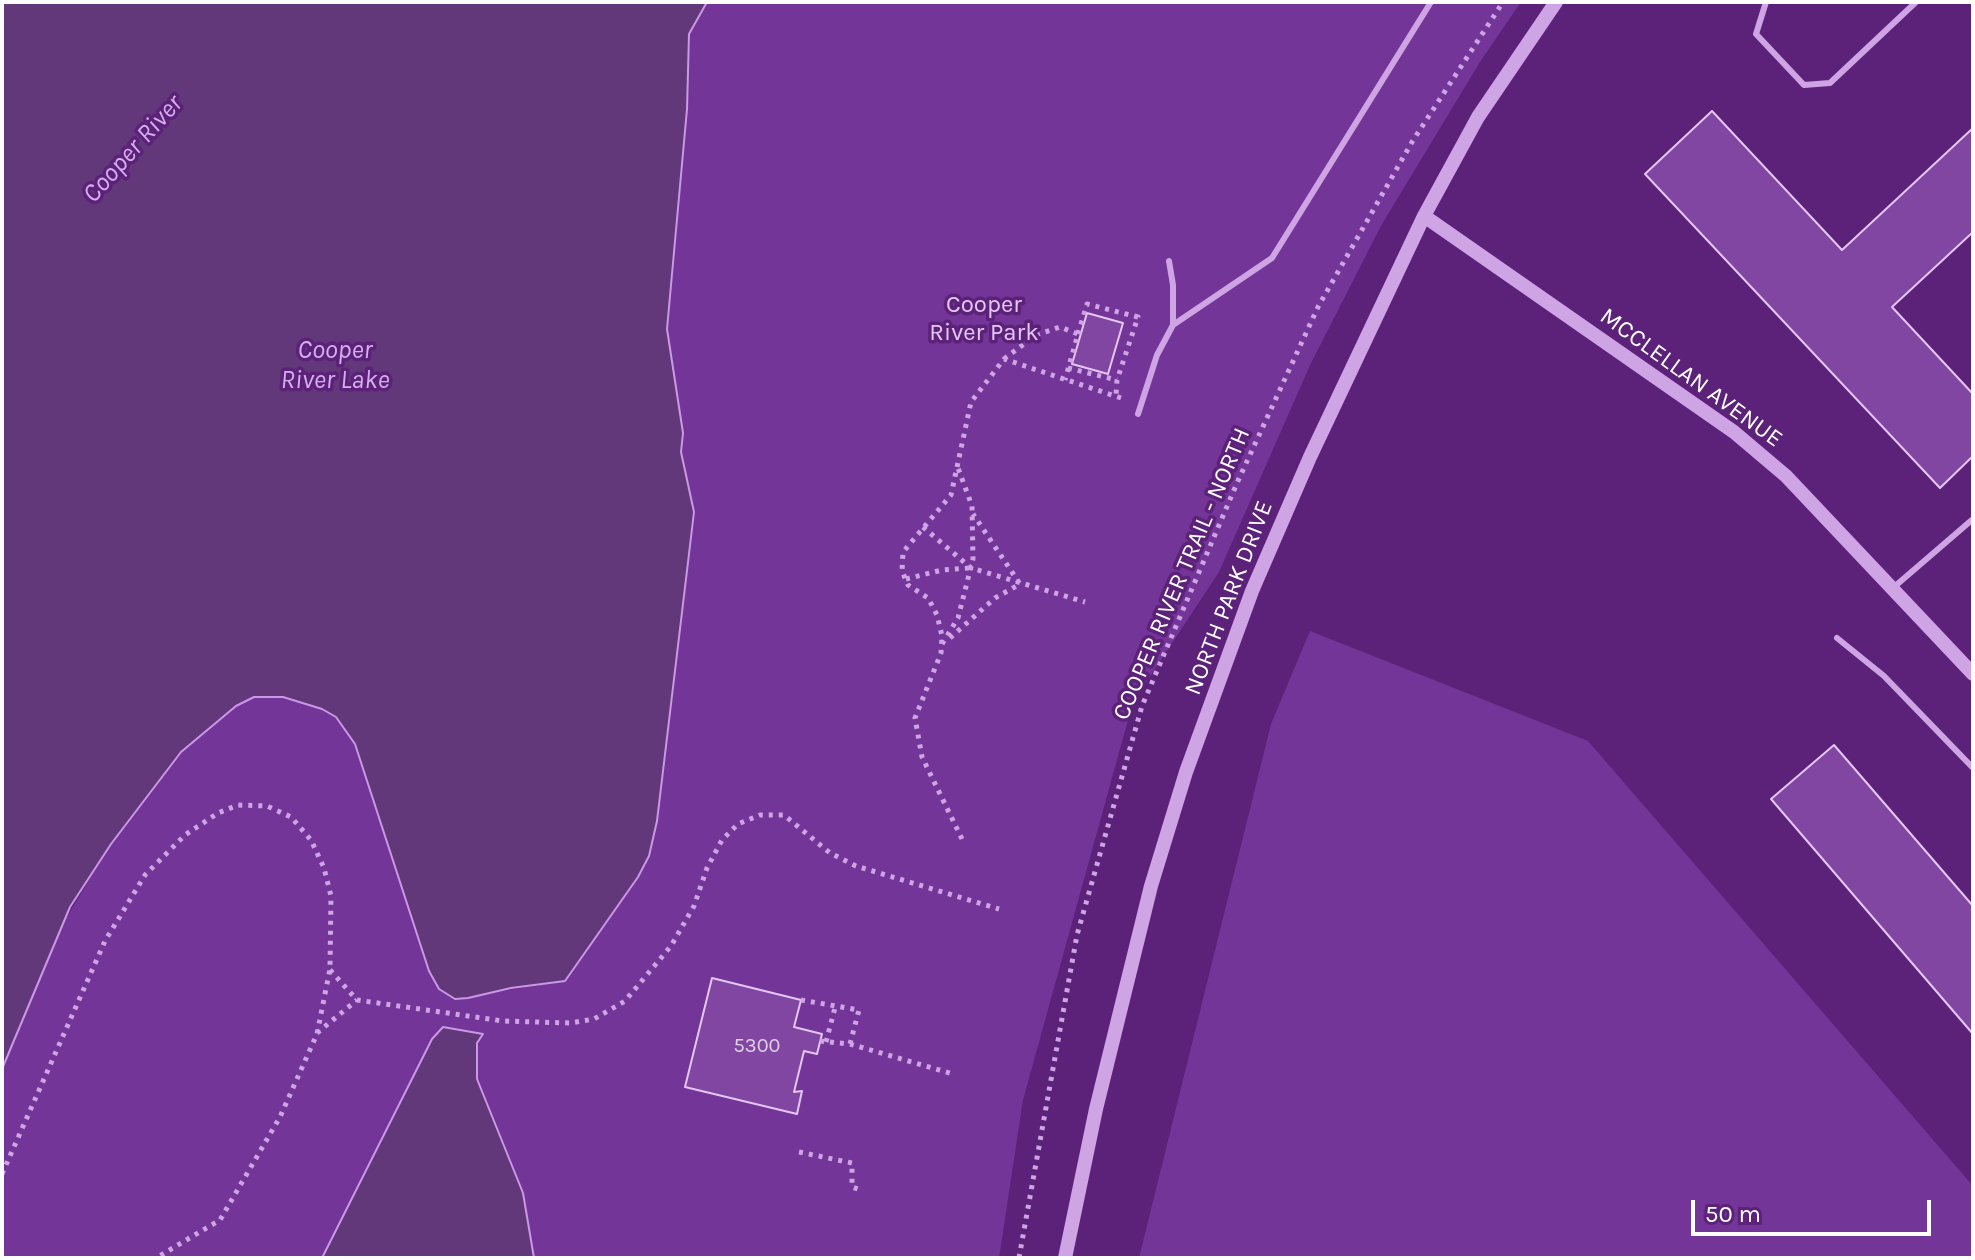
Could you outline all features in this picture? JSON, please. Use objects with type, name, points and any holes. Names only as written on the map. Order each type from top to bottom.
[{"type":"street","name":"NORTH PARK DRIVE","points":[[1065,1258],[1123,994],[1186,772],[1266,556],[1424,216],[1478,117],[1556,2]]},
{"type":"street","name":"MCCLELLAN AVENUE","points":[[1424,216],[1734,432],[1786,476],[1972,671]]},
{"type":"lane","points":[[1138,414],[1157,355],[1173,325],[1272,258],[1431,2]]},
{"type":"lane","points":[[1766,2],[1756,34],[1804,85],[1830,83],[1916,2]]},
{"type":"lane","points":[[1169,261],[1173,285],[1173,325]]},
{"type":"lane","points":[[1893,587],[1973,519]]},
{"type":"lane","points":[[1837,638],[1874,666],[1973,768]]},
{"type":"path","name":"COOPER RIVER TRAIL - NORTH","points":[[1019,1258],[1077,935],[1142,706],[1237,483],[1318,307],[1412,142],[1503,2]]},
{"type":"path","points":[[1065,380],[1087,304],[1138,317],[1117,380],[1116,395]]},
{"type":"path","points":[[962,839],[922,757],[915,718],[941,645],[937,615],[928,598],[908,585],[902,571],[903,552],[951,495],[971,402],[1004,359],[1021,344],[1051,328],[1078,334]]},
{"type":"path","points":[[1004,359],[1124,399]]},
{"type":"path","points":[[1068,368],[1117,380]]},
{"type":"path","points":[[947,640],[958,618],[971,568],[972,514],[958,467]]},
{"type":"path","points":[[972,514],[1020,584]]},
{"type":"path","points":[[923,527],[971,568]]},
{"type":"path","points":[[906,579],[942,570],[971,568],[1085,602]]},
{"type":"path","points":[[941,645],[995,598],[1020,584]]},
{"type":"path","points":[[2,1174],[105,941],[126,904],[164,854],[218,813],[238,805],[267,806],[291,817],[311,840],[324,868],[331,896],[330,969],[317,1034],[280,1117],[220,1220],[156,1258]]},
{"type":"path","points":[[330,969],[357,1000],[503,1021],[570,1023],[594,1019],[625,1001],[671,946],[694,906],[707,868],[722,840],[738,824],[760,815],[784,815],[830,853],[856,866],[999,909]]},
{"type":"path","points":[[317,1034],[357,1000]]},
{"type":"path","points":[[801,1000],[859,1010],[850,1044]]},
{"type":"path","points":[[836,1004],[823,1041],[850,1044],[953,1074]]},
{"type":"path","points":[[799,1152],[852,1163],[852,1187],[861,1190]]},
{"type":"green space","name":"Cooper River Park","points":[[707,2],[1521,2],[1480,62],[1382,224],[1311,363],[1219,572],[1133,702],[1023,1100],[999,1258],[534,1258],[523,1193],[477,1079],[477,1043],[483,1034],[443,1027],[432,1039],[322,1258],[2,1258],[2,1069],[65,920],[111,844],[181,752],[236,706],[254,697],[283,697],[322,709],[336,717],[355,745],[392,855],[455,999],[565,981],[638,877],[657,821],[694,512],[681,452],[683,433],[667,329],[687,109],[689,33]]},
{"type":"green space","points":[[1310,631],[1588,741],[1973,1186],[1973,1258],[1139,1258],[1271,724]]},
{"type":"water","name":"Cooper River Lake","points":[[2,2],[707,2],[689,34],[687,109],[667,329],[683,433],[681,452],[694,512],[657,821],[649,856],[638,877],[565,981],[455,999],[439,989],[429,971],[355,744],[336,717],[322,709],[283,697],[254,697],[236,706],[181,752],[111,844],[70,907],[2,1069]]},
{"type":"water","points":[[443,1027],[483,1034],[477,1043],[477,1079],[523,1193],[534,1258],[322,1258],[432,1039]]},
{"type":"building","points":[[1712,111],[1842,250],[1973,128],[1973,232],[1892,307],[1973,394],[1973,456],[1940,488],[1645,174]]},
{"type":"building","points":[[1087,313],[1123,323],[1108,374],[1072,364]]},
{"type":"building","points":[[1834,745],[1973,906],[1973,1034],[1771,799]]},
{"type":"building","points":[[712,978],[801,1000],[794,1027],[822,1034],[817,1054],[804,1051],[794,1092],[802,1091],[797,1114],[685,1087]]},
{"type":"water label","name":"Cooper River","points":[[133,149]]}]
